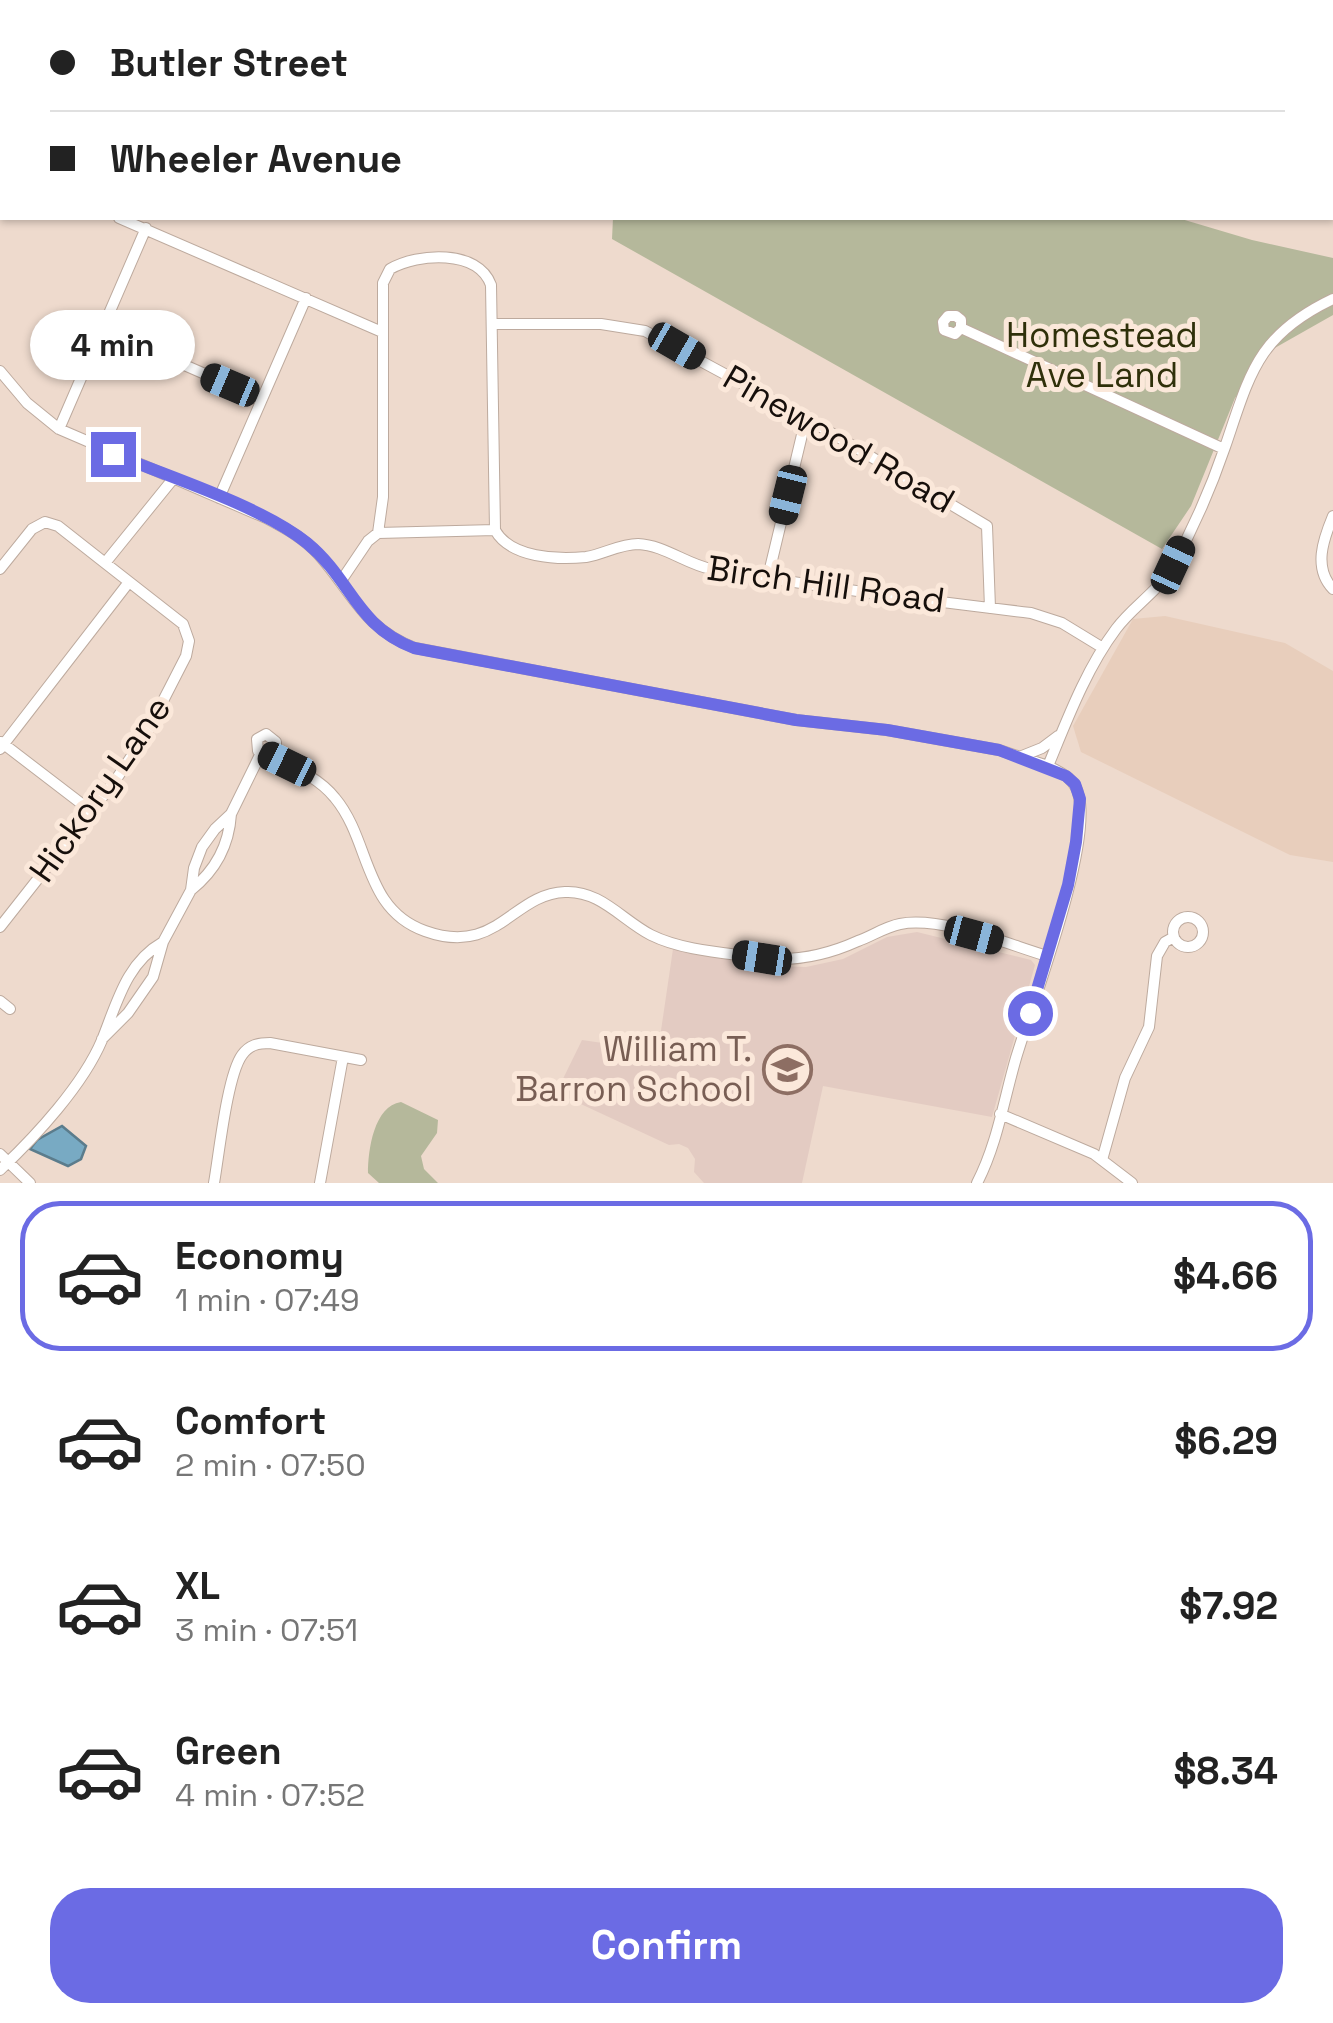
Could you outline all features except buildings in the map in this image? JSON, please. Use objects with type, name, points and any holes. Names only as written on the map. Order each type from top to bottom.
[{"type":"street","points":[[124,220],[382,332]]},
{"type":"street","points":[[59,428],[146,228]]},
{"type":"street","points":[[341,581],[368,541],[378,533],[496,530],[492,293],[485,272],[471,262],[441,258],[397,265],[385,276],[383,486],[378,533]]},
{"type":"street","points":[[219,498],[306,298]]},
{"type":"street","points":[[1048,766],[1103,648],[1173,565],[1224,449],[1243,389],[1260,357],[1287,327],[1333,298]]},
{"type":"street","name":"Pinewood Road","points":[[494,324],[602,324],[645,330],[806,418],[988,526],[990,608]]},
{"type":"street","points":[[961,328],[1224,449]]},
{"type":"street","points":[[102,329],[262,399]]},
{"type":"street","points":[[0,371],[26,403],[59,428],[294,534],[314,549],[372,624],[392,639],[414,648],[796,720],[887,730],[1022,756],[1072,780],[1081,808],[1072,864],[977,1183]]},
{"type":"street","points":[[768,577],[806,418]]},
{"type":"street","points":[[106,563],[173,479]]},
{"type":"street","points":[[1333,516],[1321,557],[1324,576],[1333,590]]},
{"type":"street","name":"Hickory Lane","points":[[0,569],[32,528],[45,522],[58,526],[183,624],[188,636],[188,648],[177,678],[145,736],[92,811],[0,927]]},
{"type":"street","name":"Birch Hill Road","points":[[496,530],[506,545],[534,553],[588,556],[644,544],[696,565],[1054,620],[1103,648]]},
{"type":"street","points":[[92,811],[1,745],[129,582]]},
{"type":"street","points":[[1022,756],[1042,748],[1062,731]]},
{"type":"street","points":[[30,1183],[2,1162],[47,1123],[102,1039],[146,989],[160,963],[163,942],[190,890],[202,847],[231,814],[264,754],[306,773],[330,792],[348,818],[380,895],[402,918],[430,933],[454,937],[485,932],[541,898],[565,892],[597,899],[651,935],[762,958],[811,957],[889,927],[912,923],[938,925],[1047,956]]},
{"type":"street","points":[[190,890],[220,856],[231,814]]},
{"type":"street","points":[[1102,1160],[1128,1070],[1149,1026],[1157,956],[1165,942],[1174,937]]},
{"type":"street","points":[[102,1039],[128,978],[146,954],[163,942]]},
{"type":"street","points":[[214,1183],[236,1068],[245,1051],[257,1044],[270,1043],[361,1060]]},
{"type":"street","points":[[320,1183],[343,1056]]},
{"type":"street","points":[[1000,1114],[1080,1146],[1132,1183]]},
{"type":"shaded area","points":[[1165,616],[1285,643],[1333,671],[1333,862],[1290,855],[1081,752],[1073,726],[1133,619]]},
{"type":"shaded area","name":"William T. Barron School","points":[[917,932],[1031,960],[1035,965],[992,1117],[823,1086],[802,1183],[704,1183],[694,1172],[695,1159],[688,1148],[669,1145],[570,1099],[558,1089],[582,1040],[658,1051],[673,949],[806,967],[843,959],[887,937]]},
{"type":"green space","name":"Homestead Ave Land","points":[[613,220],[1185,220],[1333,258],[1333,315],[1273,349],[1235,398],[1191,506],[1162,549],[612,239]]},
{"type":"green space","points":[[401,1102],[438,1120],[437,1133],[421,1156],[424,1169],[438,1183],[379,1183],[368,1173],[371,1141],[379,1120],[392,1105]]},
{"type":"water","points":[[62,1126],[86,1146],[81,1159],[68,1166],[30,1149],[37,1140]]},
{"type":"place","name":"William T. Barron School","points":[[787,1069]]},
{"type":"route","points":[[113,454],[266,518],[294,534],[319,555],[372,624],[392,639],[414,648],[796,720],[887,730],[999,750],[1066,776],[1075,784],[1080,799],[1076,842],[1068,885],[1030,1013]]}]
